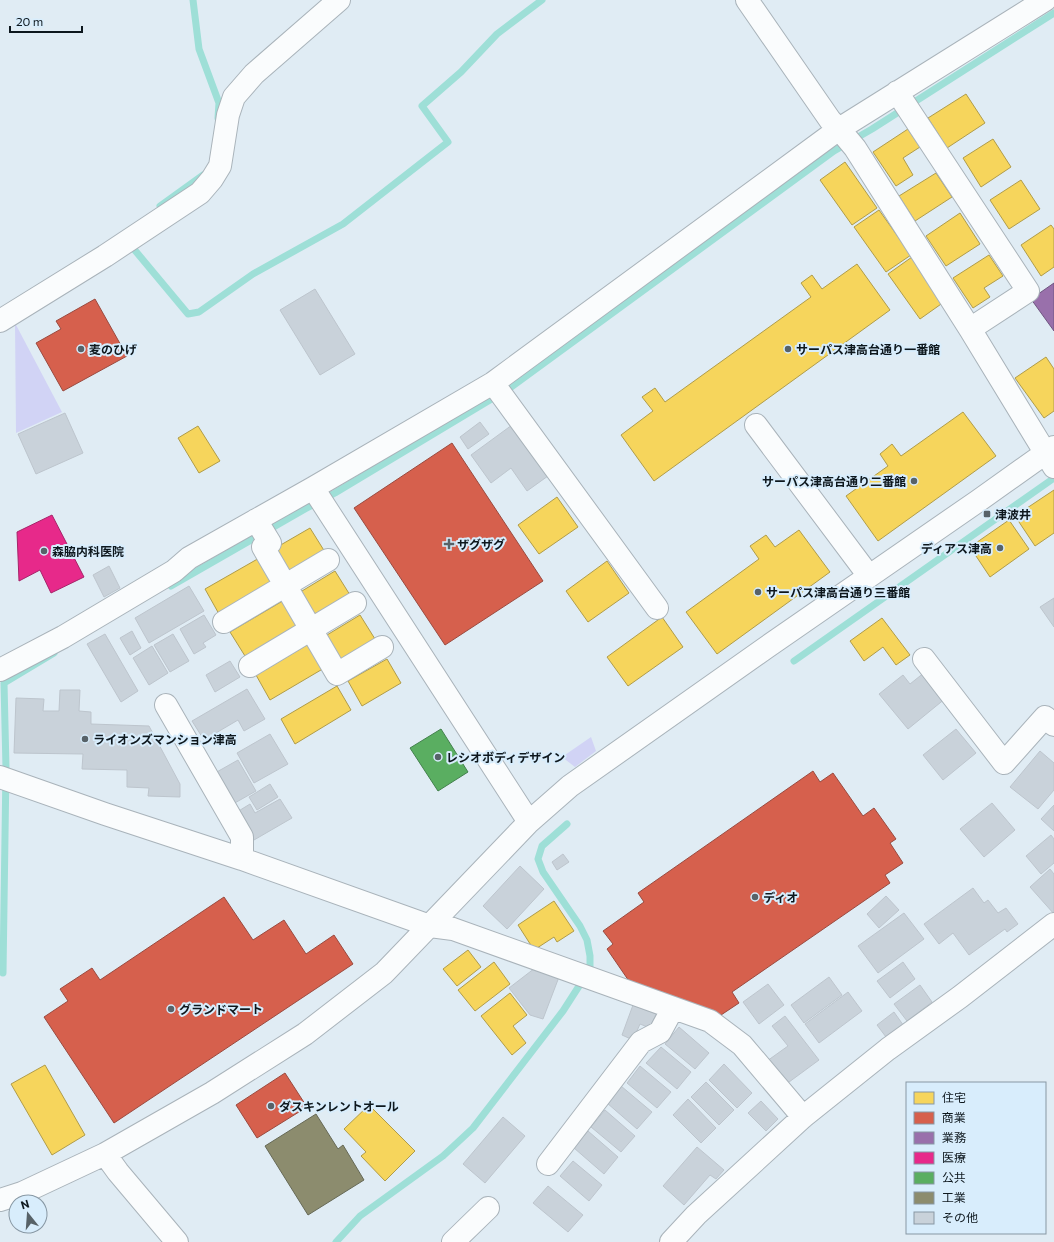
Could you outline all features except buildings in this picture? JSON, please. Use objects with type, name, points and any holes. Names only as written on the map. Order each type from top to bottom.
[{"type":"street","points":[[0,321],[105,256],[200,192],[212,179],[220,166],[228,115],[234,97],[254,74],[339,0]]},
{"type":"street","points":[[0,1200],[22,1193],[105,1154],[212,1093],[305,1034],[384,973],[529,822],[570,786],[773,642],[984,497],[1051,455],[846,138],[830,120],[747,0]]},
{"type":"street","points":[[6,667],[63,637],[174,571],[189,558],[261,528],[498,390],[846,138],[904,102],[1045,0]]},
{"type":"street","points":[[904,102],[1028,291],[970,329]]},
{"type":"street","points":[[498,390],[657,608]]},
{"type":"street","points":[[756,424],[869,576]]},
{"type":"street","points":[[318,496],[529,822]]},
{"type":"street","points":[[261,528],[270,543],[263,547],[337,674],[382,647]]},
{"type":"street","points":[[224,622],[328,560]]},
{"type":"street","points":[[250,666],[355,603]]},
{"type":"street","points":[[924,659],[1004,763],[1045,718],[1054,725]]},
{"type":"street","points":[[166,705],[242,837],[242,859]]},
{"type":"street","points":[[7,779],[104,814],[242,859],[430,926],[453,929],[710,1021],[742,1045],[803,1117]]},
{"type":"street","points":[[672,1242],[696,1215],[803,1117],[888,1049],[960,998],[1054,924]]},
{"type":"street","points":[[548,1164],[641,1042],[660,1032],[673,1008]]},
{"type":"street","points":[[105,1154],[176,1242]]},
{"type":"street","points":[[453,1242],[488,1208]]},
{"type":"shaded area","points":[[15,323],[62,412],[16,433]]},
{"type":"shaded area","points":[[591,737],[596,751],[575,767],[562,757]]},
{"type":"waterway","points":[[193,0],[199,49],[219,103],[218,118]]},
{"type":"waterway","points":[[133,248],[188,314],[199,312],[253,274],[343,224],[448,142],[422,106],[461,72],[497,34],[542,0]]},
{"type":"waterway","points":[[171,586],[335,493],[510,388],[834,151],[872,129],[1054,13]]},
{"type":"waterway","points":[[160,206],[203,175]]},
{"type":"waterway","points":[[794,661],[1054,478]]},
{"type":"waterway","points":[[3,973],[6,768],[4,683],[54,653]]},
{"type":"waterway","points":[[336,1242],[360,1216],[443,1156],[473,1128],[563,1011],[590,969],[590,956],[587,940],[580,926],[543,872],[538,859],[542,846],[567,824]]},
{"type":"place","name":"麦のひげ","points":[[81,349]]},
{"type":"place","name":"サーパス津高台通り一番館","points":[[788,349]]},
{"type":"place","name":"サーパス津高台通り二番館","points":[[914,481]]},
{"type":"place","name":"津波井","points":[[987,514]]},
{"type":"place","name":"ザグザグ","points":[[449,544]]},
{"type":"place","name":"ディアス津高","points":[[1000,548]]},
{"type":"place","name":"森脇内科医院","points":[[44,551]]},
{"type":"place","name":"サーパス津高台通り三番館","points":[[758,592]]},
{"type":"place","name":"ライオンズマンション津高","points":[[85,739]]},
{"type":"place","name":"レシオボディデザイン","points":[[438,757]]},
{"type":"place","name":"ディオ","points":[[755,897]]},
{"type":"place","name":"グランドマート","points":[[171,1009]]},
{"type":"place","name":"ダスキンレントオール","points":[[271,1106]]}]
